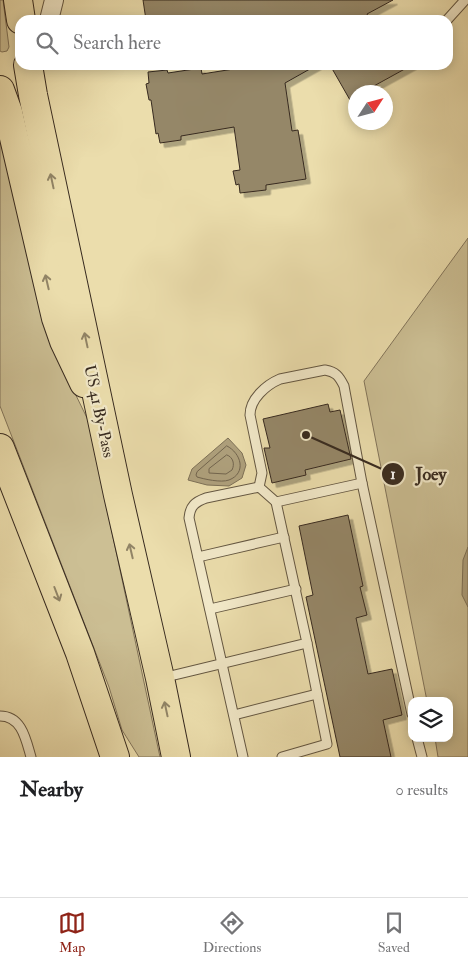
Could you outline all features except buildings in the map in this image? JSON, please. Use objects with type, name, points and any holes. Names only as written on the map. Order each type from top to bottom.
[{"type":"main road","points":[[18,0],[20,15]]},
{"type":"main road","name":"US 41 By-Pass","points":[[29,70],[103,425],[176,757]]},
{"type":"main road","points":[[0,90],[8,112],[56,318],[64,341],[103,425]]},
{"type":"main road","points":[[0,448],[80,653],[115,757]]},
{"type":"main road","points":[[0,487],[40,548]]},
{"type":"street","points":[[50,15],[54,0]]},
{"type":"street","points":[[33,96],[37,70]]},
{"type":"lane","points":[[452,15],[466,0]]},
{"type":"lane","points":[[259,487],[262,473],[250,415],[250,409],[254,401],[274,381],[325,370],[332,371],[344,386],[362,483],[408,697]]},
{"type":"lane","points":[[276,502],[362,483]]},
{"type":"lane","points":[[259,487],[276,502],[296,589],[327,744],[282,757]]},
{"type":"lane","points":[[243,757],[198,557],[190,510],[197,502],[206,498],[259,487]]},
{"type":"lane","points":[[198,557],[284,537]]},
{"type":"lane","points":[[210,609],[296,589]]},
{"type":"lane","points":[[160,678],[307,643]]},
{"type":"lane","points":[[234,715],[317,694]]},
{"type":"lane","points":[[0,716],[8,716],[18,723],[23,731],[31,757]]},
{"type":"lane","points":[[418,742],[422,757]]},
{"type":"shaded area","points":[[0,0],[3,0],[9,47],[7,51],[2,52],[0,51]]},
{"type":"shaded area","points":[[0,138],[48,338],[88,420],[160,757],[139,757],[122,730],[109,687],[0,406]]},
{"type":"shaded area","points":[[468,238],[468,757],[438,757],[436,742],[453,742],[453,697],[426,697],[364,381]]},
{"type":"water","points":[[228,438],[242,453],[246,465],[242,478],[229,486],[207,485],[188,480],[192,469]]},
{"type":"water","points":[[468,547],[468,607],[462,595],[463,560]]},
{"type":"place","name":"Joey","points":[[306,435]]}]
